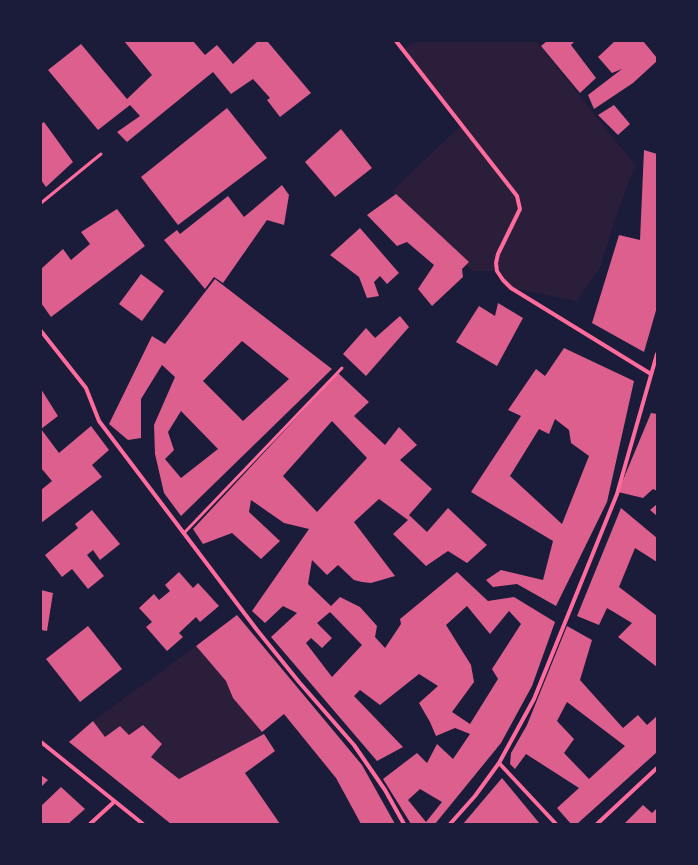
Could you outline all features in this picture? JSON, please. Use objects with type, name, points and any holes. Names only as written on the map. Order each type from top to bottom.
[{"type":"street","points":[[396,41],[517,196],[520,209],[498,254],[496,263],[497,271],[503,280],[511,288],[651,374]]},
{"type":"street","points":[[41,331],[86,388],[99,421],[257,630],[299,682],[354,745],[385,790],[404,824]]},
{"type":"street","points":[[450,824],[475,796],[499,763],[534,699],[617,494],[657,354]]},
{"type":"street","points":[[41,742],[143,824]]},
{"type":"street","points":[[499,763],[556,824]]},
{"type":"street","points":[[597,824],[657,768]]},
{"type":"street","points":[[90,824],[114,802]]},
{"type":"lane","points":[[41,202],[100,154]]},
{"type":"lane","points":[[184,532],[342,368]]},
{"type":"shaded area","points":[[415,41],[536,41],[635,165],[615,220],[600,268],[577,301],[511,288],[497,265],[497,271],[473,271],[392,191],[461,125],[403,50]]},
{"type":"shaded area","points":[[196,646],[226,681],[253,721],[264,734],[179,779],[151,757],[162,744],[143,725],[129,735],[120,726],[105,737],[93,721]]},
{"type":"building","points":[[124,41],[193,41],[205,55],[217,45],[233,64],[258,41],[267,41],[311,93],[280,117],[267,100],[270,98],[253,79],[231,94],[213,72],[127,142],[117,132],[140,116],[130,105],[98,130],[48,70],[81,44],[127,99],[152,75]]},
{"type":"building","points":[[547,41],[575,41],[571,45],[596,78],[580,93],[541,46]]},
{"type":"building","points":[[615,41],[643,41],[657,58],[657,61],[633,83],[594,109],[588,95],[622,69],[612,73],[598,57]]},
{"type":"building","points":[[614,105],[630,124],[618,135],[598,115]]},
{"type":"building","points":[[227,108],[267,158],[178,225],[141,177]]},
{"type":"building","points":[[44,122],[73,162],[46,187],[41,180],[41,124]]},
{"type":"building","points":[[341,129],[372,168],[335,197],[305,162]]},
{"type":"building","points":[[644,150],[657,154],[657,307],[644,352],[592,323],[619,235],[640,240]]},
{"type":"building","points":[[282,185],[289,195],[284,225],[267,220],[223,283],[214,277],[205,289],[164,240],[177,230],[180,234],[228,196],[244,217]]},
{"type":"building","points":[[396,194],[469,262],[462,269],[463,277],[432,306],[418,289],[434,265],[407,242],[397,246],[367,215]]},
{"type":"building","points":[[117,209],[145,246],[51,317],[41,303],[41,269],[63,249],[71,260],[90,244],[81,232]]},
{"type":"building","points":[[360,228],[399,273],[387,284],[380,276],[374,282],[379,296],[367,298],[359,277],[330,255]]},
{"type":"building","points":[[141,274],[164,291],[142,321],[119,304]]},
{"type":"building","points":[[215,279],[332,369],[181,516],[164,493],[155,454],[154,425],[175,377],[162,365],[141,399],[141,438],[128,440],[109,424],[152,336],[165,344]],"holes":[[[242,341],[289,379],[243,421],[203,381]],[[181,411],[218,449],[181,478],[165,459],[174,450],[168,432]]]},
{"type":"building","points":[[498,303],[523,318],[497,366],[456,342],[479,306],[495,316]]},
{"type":"building","points":[[400,316],[409,327],[366,376],[343,354],[366,328],[375,338]]},
{"type":"building","points":[[564,348],[634,381],[607,502],[556,606],[517,584],[493,587],[486,580],[501,570],[543,580],[553,541],[471,492],[521,416],[508,410],[536,369],[545,376]],"holes":[[[555,419],[569,430],[571,443],[589,456],[562,524],[510,476],[539,429],[549,434]]]},
{"type":"building","points":[[338,373],[369,402],[354,416],[385,445],[399,427],[417,445],[400,460],[432,489],[409,515],[427,532],[448,508],[487,545],[467,563],[448,551],[426,566],[393,534],[408,520],[379,499],[354,522],[395,576],[371,583],[362,582],[354,580],[338,565],[327,575],[312,560],[308,584],[331,606],[340,597],[360,607],[377,626],[375,637],[385,648],[401,624],[400,619],[457,572],[488,601],[514,597],[555,622],[532,686],[501,743],[435,824],[411,824],[383,779],[417,753],[427,763],[437,744],[453,759],[470,734],[455,728],[436,736],[419,703],[438,686],[419,674],[380,705],[360,690],[354,696],[403,747],[377,761],[271,637],[297,613],[283,606],[265,623],[252,611],[309,529],[284,523],[251,500],[249,512],[280,541],[261,559],[232,533],[203,544],[193,529]],"holes":[[[332,421],[367,458],[317,512],[283,476]],[[467,606],[490,634],[509,611],[521,624],[492,669],[498,679],[470,724],[452,712],[474,682],[471,665],[446,625]],[[330,612],[362,645],[332,677],[306,643],[311,638],[322,648],[332,638],[317,623]],[[420,789],[442,802],[426,822],[408,800]]]},
{"type":"building","points":[[41,389],[58,416],[41,429]]},
{"type":"building","points":[[651,413],[657,414],[657,491],[653,489],[643,498],[618,492]]},
{"type":"building","points":[[91,426],[109,450],[92,465],[102,477],[41,523],[41,490],[52,481],[41,468],[41,429],[59,453]]},
{"type":"building","points":[[657,504],[657,516],[650,510]]},
{"type":"building","points":[[621,508],[657,538],[657,562],[635,548],[619,587],[657,616],[657,667],[618,637],[632,623],[607,608],[599,625],[577,616]]},
{"type":"building","points":[[92,510],[120,544],[100,560],[93,550],[87,555],[104,576],[88,589],[72,569],[62,577],[45,555],[78,528],[75,524]]},
{"type":"building","points":[[179,572],[193,588],[198,583],[219,606],[200,622],[196,617],[179,633],[183,637],[167,651],[146,627],[152,622],[139,608],[154,594],[159,600],[170,591],[165,585]]},
{"type":"building","points":[[41,590],[53,593],[47,631],[41,630]]},
{"type":"building","points":[[237,615],[362,765],[395,824],[361,824],[336,778],[284,714],[262,732],[233,698],[226,681],[196,646]]},
{"type":"building","points":[[88,626],[122,669],[80,702],[46,659]]},
{"type":"building","points":[[567,626],[592,640],[580,680],[623,728],[638,715],[647,725],[657,716],[657,752],[577,824],[571,824],[557,808],[579,788],[526,754],[515,769],[510,764],[511,753],[527,725]],"holes":[[[567,702],[625,746],[589,779],[564,753],[574,739],[557,721]]]},
{"type":"building","points":[[93,721],[105,737],[120,726],[129,735],[143,725],[162,744],[151,757],[179,779],[264,734],[275,751],[245,773],[280,824],[171,824],[69,742]]},
{"type":"building","points":[[41,775],[48,780],[41,787]]},
{"type":"building","points":[[502,778],[540,824],[463,824]]},
{"type":"building","points":[[61,787],[85,809],[68,824],[41,824],[41,806]]},
{"type":"building","points":[[643,805],[652,813],[657,808],[657,824],[624,824]]}]
